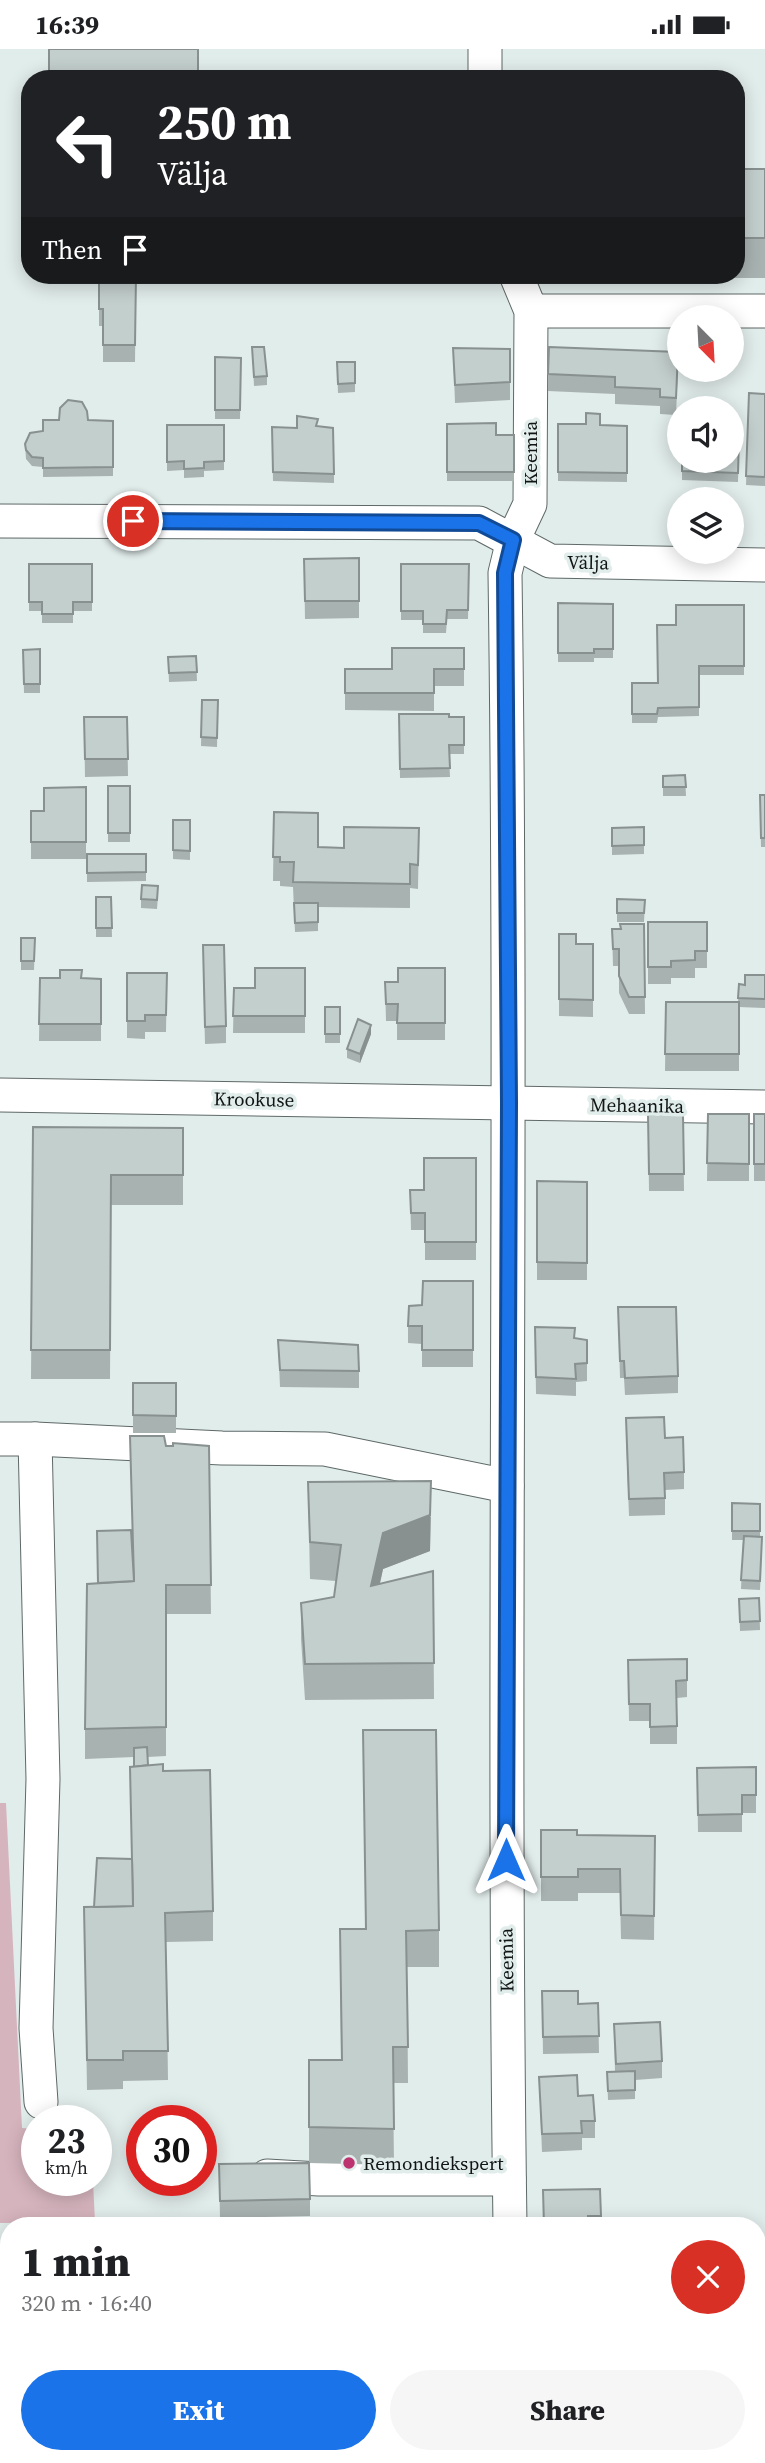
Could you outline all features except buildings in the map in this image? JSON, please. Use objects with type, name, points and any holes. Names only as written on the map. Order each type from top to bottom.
[{"type":"street","points":[[485,49],[485,70]]},
{"type":"street","name":"Keemia","points":[[510,2217],[505,1934],[509,1103],[505,573],[513,540],[530,504],[531,310],[520,284]]},
{"type":"street","points":[[531,310],[765,311]]},
{"type":"street","name":"Välja","points":[[0,521],[479,523],[550,562],[765,565]]},
{"type":"street","name":"Krookuse","points":[[0,1095],[509,1103]]},
{"type":"street","name":"Mehaanika","points":[[509,1103],[765,1107]]},
{"type":"street","points":[[0,1439],[222,1448],[325,1449],[507,1486]]},
{"type":"street","points":[[35,1439],[43,1779],[36,2028],[41,2102]]},
{"type":"street","points":[[244,2165],[246,2175],[319,2179],[509,2179]]},
{"type":"shaded area","points":[[0,1803],[6,1803],[21,2108],[21,2196],[94,2196],[95,2217],[0,2217]]},
{"type":"place","name":"Remondiekspert","points":[[349,2163]]},
{"type":"route","points":[[133,521],[479,523],[513,540],[505,573],[509,1103],[506,1860]]}]
